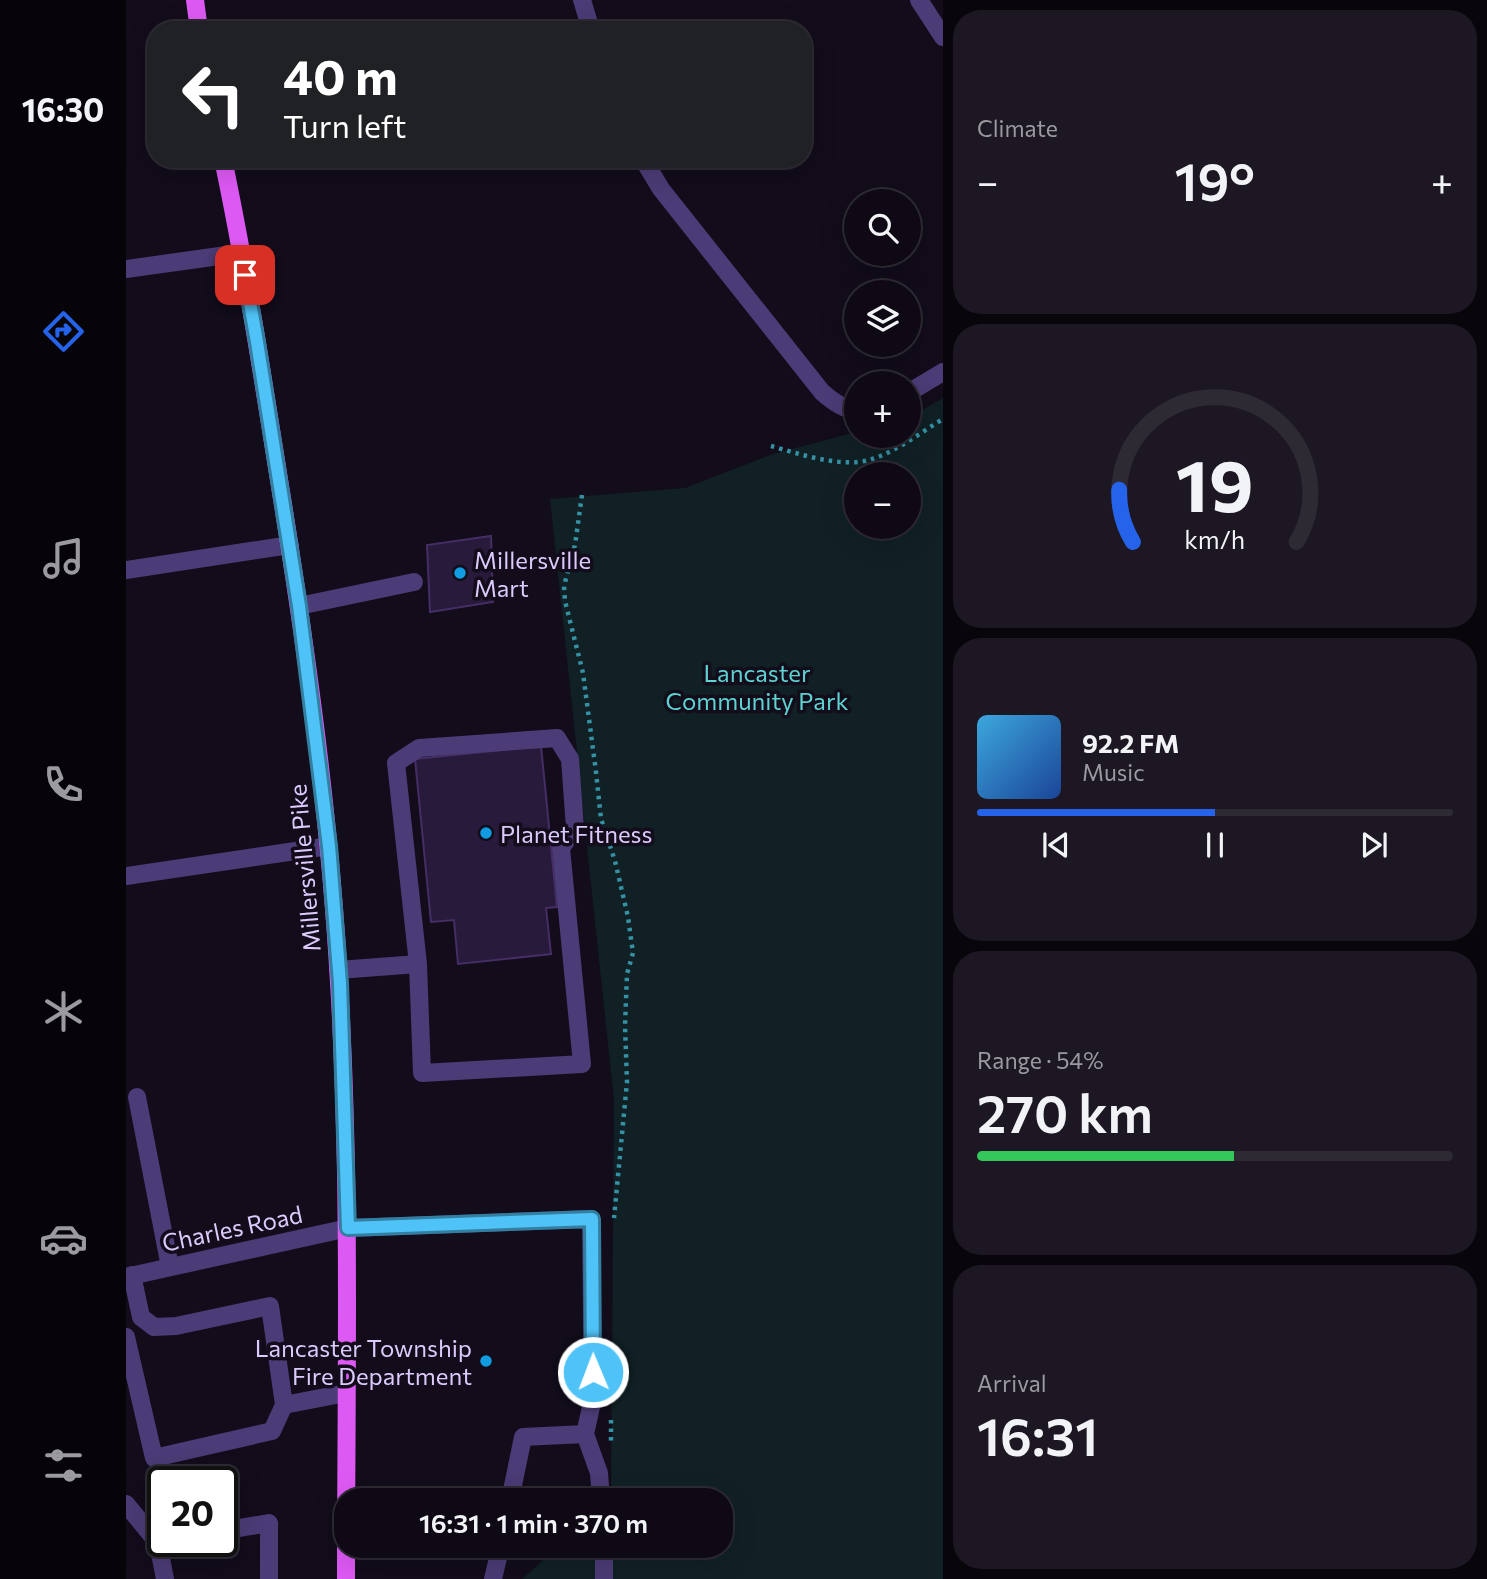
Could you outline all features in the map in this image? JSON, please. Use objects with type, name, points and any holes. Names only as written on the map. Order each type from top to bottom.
[{"type":"main road","points":[[195,0],[198,21]]},
{"type":"main road","name":"Millersville Pike","points":[[225,168],[260,356],[290,545],[329,846],[338,970],[348,1228],[346,1579]]},
{"type":"street","points":[[582,0],[588,21]]},
{"type":"street","points":[[919,0],[943,37]]},
{"type":"street","points":[[648,168],[661,189],[822,392],[844,407]]},
{"type":"street","points":[[126,269],[241,253]]},
{"type":"street","points":[[921,385],[943,372]]},
{"type":"street","points":[[126,570],[290,545]]},
{"type":"street","points":[[299,606],[414,582]]},
{"type":"street","points":[[557,738],[570,759],[575,828],[561,848],[583,1064],[422,1073],[418,964],[396,763],[419,748],[557,738]]},
{"type":"street","points":[[126,876],[329,846]]},
{"type":"street","points":[[338,970],[418,964]]},
{"type":"street","points":[[137,1097],[170,1267]]},
{"type":"street","name":"Charles Road","points":[[129,1276],[348,1228],[592,1219],[593,1398],[585,1434]]},
{"type":"street","points":[[126,1337],[154,1458],[272,1432],[284,1405],[270,1306],[176,1326],[154,1327],[133,1320],[129,1276]]},
{"type":"street","points":[[284,1405],[346,1393]]},
{"type":"street","points":[[512,1488],[523,1437],[585,1434],[599,1473],[600,1488]]},
{"type":"street","points":[[126,1504],[147,1527]]},
{"type":"street","points":[[238,1528],[269,1523],[269,1579]]},
{"type":"street","points":[[162,1557],[164,1579]]},
{"type":"street","points":[[493,1579],[498,1558]]},
{"type":"street","points":[[604,1558],[604,1579]]},
{"type":"path","points":[[771,446],[847,463],[861,462],[890,451],[943,419]]},
{"type":"path","points":[[582,495],[575,545],[564,586],[565,601],[583,673],[601,818],[615,861],[633,953],[627,974],[627,1082],[613,1225]]},
{"type":"path","points":[[611,1414],[611,1449]]},
{"type":"green space","name":"Lancaster Community Park","points":[[943,398],[943,1579],[522,1579],[545,1558],[733,1558],[733,1488],[611,1488],[614,1100],[550,499],[685,488],[773,454],[844,435],[844,448],[921,448],[921,411]]},
{"type":"building","name":"Millersville Mart","points":[[491,536],[493,602],[430,612],[427,545]]},
{"type":"building","name":"Planet Fitness","points":[[541,746],[557,907],[546,908],[551,954],[458,964],[454,920],[431,922],[415,759]]},
{"type":"place","name":"Millersville Mart","points":[[460,573]]},
{"type":"place","name":"Planet Fitness","points":[[486,833]]},
{"type":"place","name":"Lancaster Township Fire Department","points":[[486,1361]]},
{"type":"route","points":[[245,275],[299,606],[329,846],[340,983],[348,1228],[592,1219],[593,1372]]}]
